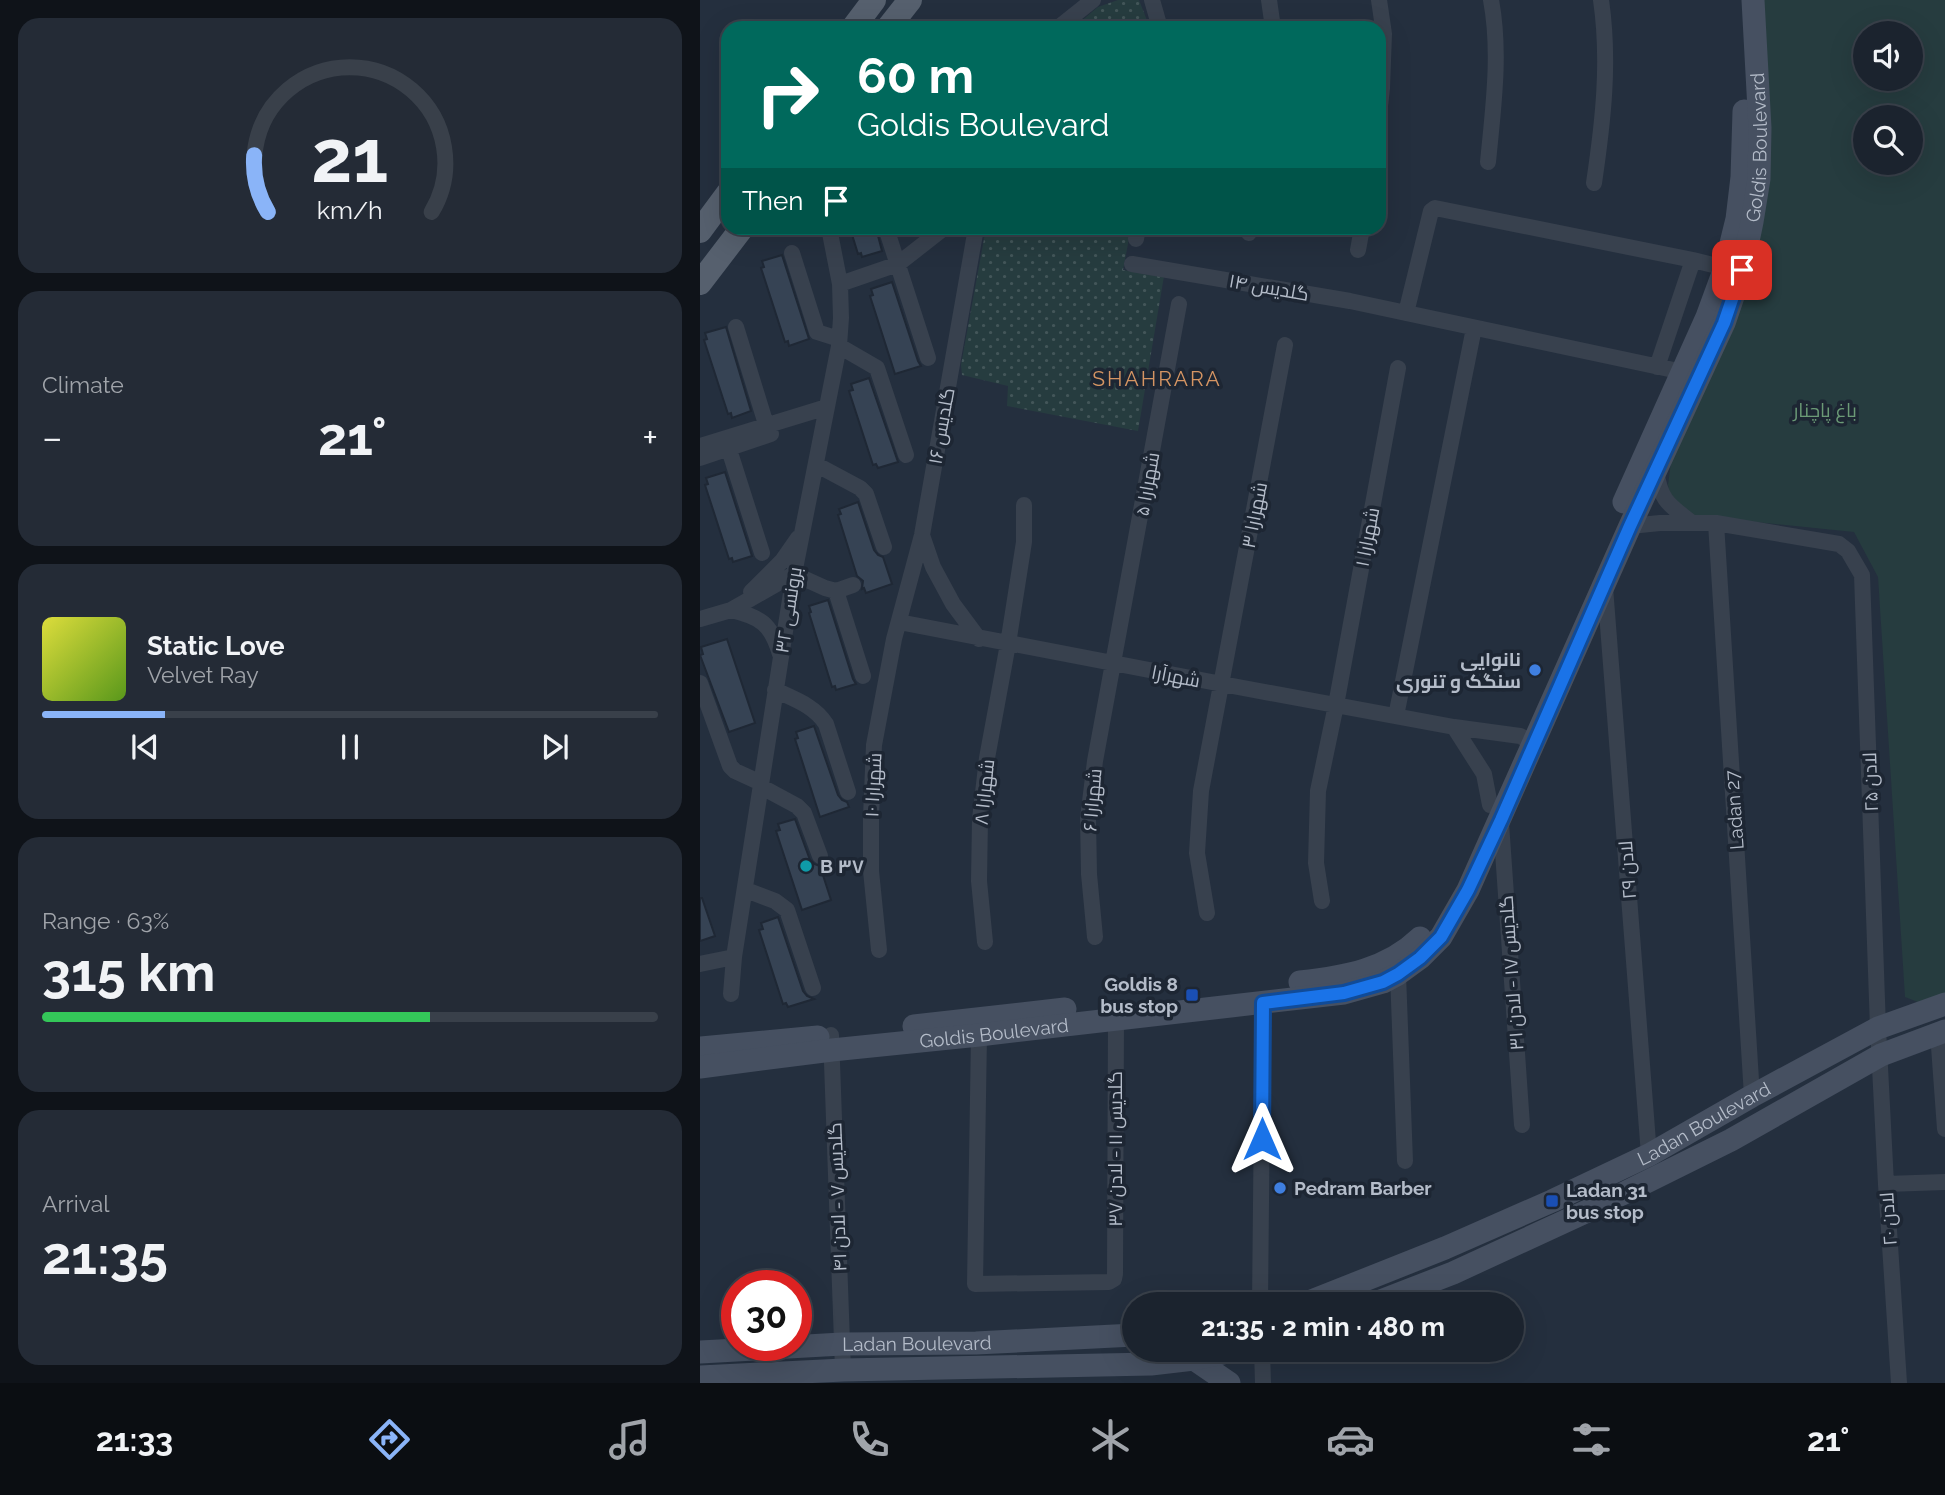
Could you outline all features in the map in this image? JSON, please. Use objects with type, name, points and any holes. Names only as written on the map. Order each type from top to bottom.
[{"type":"main road","points":[[858,21],[874,0]]},
{"type":"main road","points":[[894,21],[910,0]]},
{"type":"main road","points":[[700,230],[721,203]]},
{"type":"main road","points":[[700,283],[737,235]]},
{"type":"street","points":[[1067,21],[1093,0]]},
{"type":"street","points":[[1152,0],[1158,21]]},
{"type":"street","points":[[1269,0],[1272,21]]},
{"type":"street","points":[[1379,0],[1382,21]]},
{"type":"street","points":[[1488,162],[1496,82],[1491,0]]},
{"type":"street","points":[[1594,183],[1604,114],[1606,58],[1601,0]]},
{"type":"street","name":"Goldis Boulevard","points":[[700,1048],[979,1035],[1344,993],[1383,982],[1398,974],[1420,958],[1441,937],[1468,890],[1496,813],[1582,603],[1707,317],[1725,268],[1737,219],[1745,128],[1737,0]]},
{"type":"street","name":"Goldis Boulevard","points":[[1527,740],[1604,585],[1724,323],[1742,270],[1759,179],[1760,128],[1753,0]]},
{"type":"street","points":[[1406,313],[1431,211],[1436,208],[1725,268]]},
{"type":"street","name":"برونسی ۳۲","points":[[731,994],[734,957],[780,657],[801,533],[817,465],[839,342],[841,284],[830,235]]},
{"type":"street","points":[[888,235],[928,358]]},
{"type":"street","points":[[841,284],[898,264],[935,235]]},
{"type":"street","name":"گلدیس ۱۶","points":[[899,622],[922,535],[975,235]]},
{"type":"street","points":[[1358,250],[1361,235]]},
{"type":"street","points":[[792,253],[817,332],[839,342],[877,368],[906,455]]},
{"type":"street","points":[[1657,367],[1693,260]]},
{"type":"street","name":"گلدیس ۱۴","points":[[1132,264],[1241,281],[1406,313],[1683,372]]},
{"type":"street","name":"شهرارا ۵","points":[[1115,664],[1179,304]]},
{"type":"street","points":[[736,327],[768,430]]},
{"type":"street","points":[[1396,716],[1474,328]]},
{"type":"street","name":"شهرارا ۳","points":[[1207,913],[1197,853],[1201,792],[1285,345]]},
{"type":"street","name":"شهرارا ۱","points":[[1322,901],[1315,838],[1318,791],[1398,368]]},
{"type":"street","points":[[700,446],[727,443],[826,412]]},
{"type":"street","points":[[700,458],[727,443]]},
{"type":"street","points":[[727,443],[762,553]]},
{"type":"street","points":[[817,465],[866,494],[884,547]]},
{"type":"street","points":[[1656,471],[1658,487],[1667,503],[1691,522]]},
{"type":"street","name":"شهرارا ۸","points":[[985,942],[979,881],[980,819],[987,758],[1024,542],[1024,505]]},
{"type":"street","points":[[1630,526],[1716,523]]},
{"type":"street","name":"لادن ۲۵","points":[[1716,523],[1839,544],[1849,551],[1862,575],[1881,1055]]},
{"type":"street","name":"Ladan 27","points":[[1716,523],[1752,1096]]},
{"type":"street","points":[[731,610],[782,561],[801,533]]},
{"type":"street","points":[[922,535],[933,567],[953,604],[979,639]]},
{"type":"street","points":[[700,619],[731,610],[794,574],[836,590],[853,584]]},
{"type":"street","name":"لادن ۲۹","points":[[1604,585],[1649,1155]]},
{"type":"street","points":[[836,590],[863,676]]},
{"type":"street","points":[[731,610],[748,614],[763,622],[774,634],[780,657]]},
{"type":"street","name":"شهرآرا","points":[[899,622],[1527,740]]},
{"type":"street","name":"شهرارا ۱۰","points":[[879,950],[871,872],[874,745],[899,622]]},
{"type":"street","name":"شهرارا ۶","points":[[1095,937],[1088,874],[1088,818],[1115,664]]},
{"type":"street","points":[[700,683],[730,766],[797,806],[804,813],[820,856]]},
{"type":"street","points":[[775,690],[820,715],[826,724],[848,792]]},
{"type":"street","name":"گلدیس ۱۷ - لادن ۳۱","points":[[1454,727],[1484,774],[1496,813],[1522,1125]]},
{"type":"street","name":"Goldis Boulevard","points":[[700,1067],[832,1043],[1342,978],[1374,968],[1413,944],[1432,925],[1496,813]]},
{"type":"street","points":[[746,890],[775,901],[787,910],[813,988]]},
{"type":"street","points":[[700,964],[734,957]]},
{"type":"street","points":[[1398,974],[1405,1161]]},
{"type":"street","points":[[1261,1292],[1263,1003]]},
{"type":"street","name":"Ladan Boulevard","points":[[1333,1292],[1516,1217],[1649,1155],[1878,1028],[1945,1004]]},
{"type":"street","name":"گلدیس ۱۱ - لادن ۳۷","points":[[979,1035],[975,1284],[1109,1282],[1114,1279],[1116,1019]]},
{"type":"street","points":[[1941,1032],[1945,1129]]},
{"type":"street","name":"Ladan Boulevard","points":[[1404,1292],[1453,1273],[1596,1208],[1731,1140],[1881,1055],[1941,1032]]},
{"type":"street","name":"گلدیس ۷ - لادن ۴۱","points":[[832,1043],[843,1370]]},
{"type":"street","name":"لادن ۲۰","points":[[1881,1055],[1899,1383]]},
{"type":"street","points":[[1886,1184],[1945,1182]]},
{"type":"street","name":"Ladan Boulevard","points":[[700,1352],[842,1344],[976,1343],[1122,1336]]},
{"type":"street","name":"Ladan Boulevard","points":[[700,1377],[843,1370],[1168,1362]]},
{"type":"street","points":[[1198,1362],[1229,1383]]},
{"type":"street","points":[[1262,1362],[1262,1383]]},
{"type":"green space","points":[[1118,0],[1139,0],[1147,21],[1081,21],[1098,7]]},
{"type":"green space","name":"باغ پاچنار","points":[[1763,0],[1945,0],[1945,999],[1928,1006],[1905,997],[1878,577],[1854,532],[1687,515],[1672,504],[1668,485],[1671,462],[1732,329]]},
{"type":"green space","points":[[985,235],[1130,235],[1123,270],[1164,276],[1138,431],[1007,406],[1008,386],[962,375],[961,365]]},
{"type":"building","points":[[852,235],[878,235],[882,251],[862,257],[861,253],[858,254]]},
{"type":"building","points":[[782,255],[809,339],[789,346],[788,341],[785,342],[761,268],[764,267],[762,261]]},
{"type":"building","points":[[892,282],[921,366],[895,374],[870,296],[873,295],[871,289]]},
{"type":"building","points":[[726,327],[751,411],[732,418],[731,413],[728,414],[704,340],[707,339],[705,333]]},
{"type":"building","points":[[869,378],[898,462],[878,468],[876,464],[873,465],[849,391],[853,390],[851,384]]},
{"type":"building","points":[[725,472],[752,556],[733,562],[732,558],[729,559],[705,485],[708,484],[706,478]]},
{"type":"building","points":[[858,502],[874,550],[883,557],[892,584],[866,593],[864,588],[862,589],[863,581],[857,576],[838,515],[841,514],[839,509]]},
{"type":"building","points":[[828,600],[856,684],[836,690],[835,686],[832,687],[809,613],[809,606]]},
{"type":"building","points":[[727,639],[755,723],[729,732],[700,655],[703,654],[701,647]]},
{"type":"building","points":[[814,726],[838,795],[849,807],[820,817],[795,739],[798,738],[796,732]]},
{"type":"building","name":"B ۳۷","points":[[795,819],[810,860],[820,866],[831,900],[802,910],[776,831],[780,830],[778,824]]},
{"type":"building","points":[[700,898],[715,936],[700,941]]},
{"type":"building","points":[[778,917],[803,991],[814,999],[788,1007],[786,1003],[783,1004],[759,930],[763,929],[761,923]]},
{"type":"place","name":"نانوایی سنگک و تنوری","points":[[1535,670]]},
{"type":"place","name":"B ۳۷","points":[[806,866]]},
{"type":"place","name":"Goldis 8 bus stop","points":[[1192,995]]},
{"type":"place","name":"Pedram Barber","points":[[1280,1188]]},
{"type":"place","name":"Ladan 31 bus stop","points":[[1552,1201]]},
{"type":"district","name":"SHAHRARA","points":[[1157,378]]},
{"type":"route","points":[[1262,1139],[1263,1003],[1344,993],[1383,982],[1420,958],[1441,937],[1468,890],[1501,820],[1630,526],[1724,323],[1742,270]]}]
